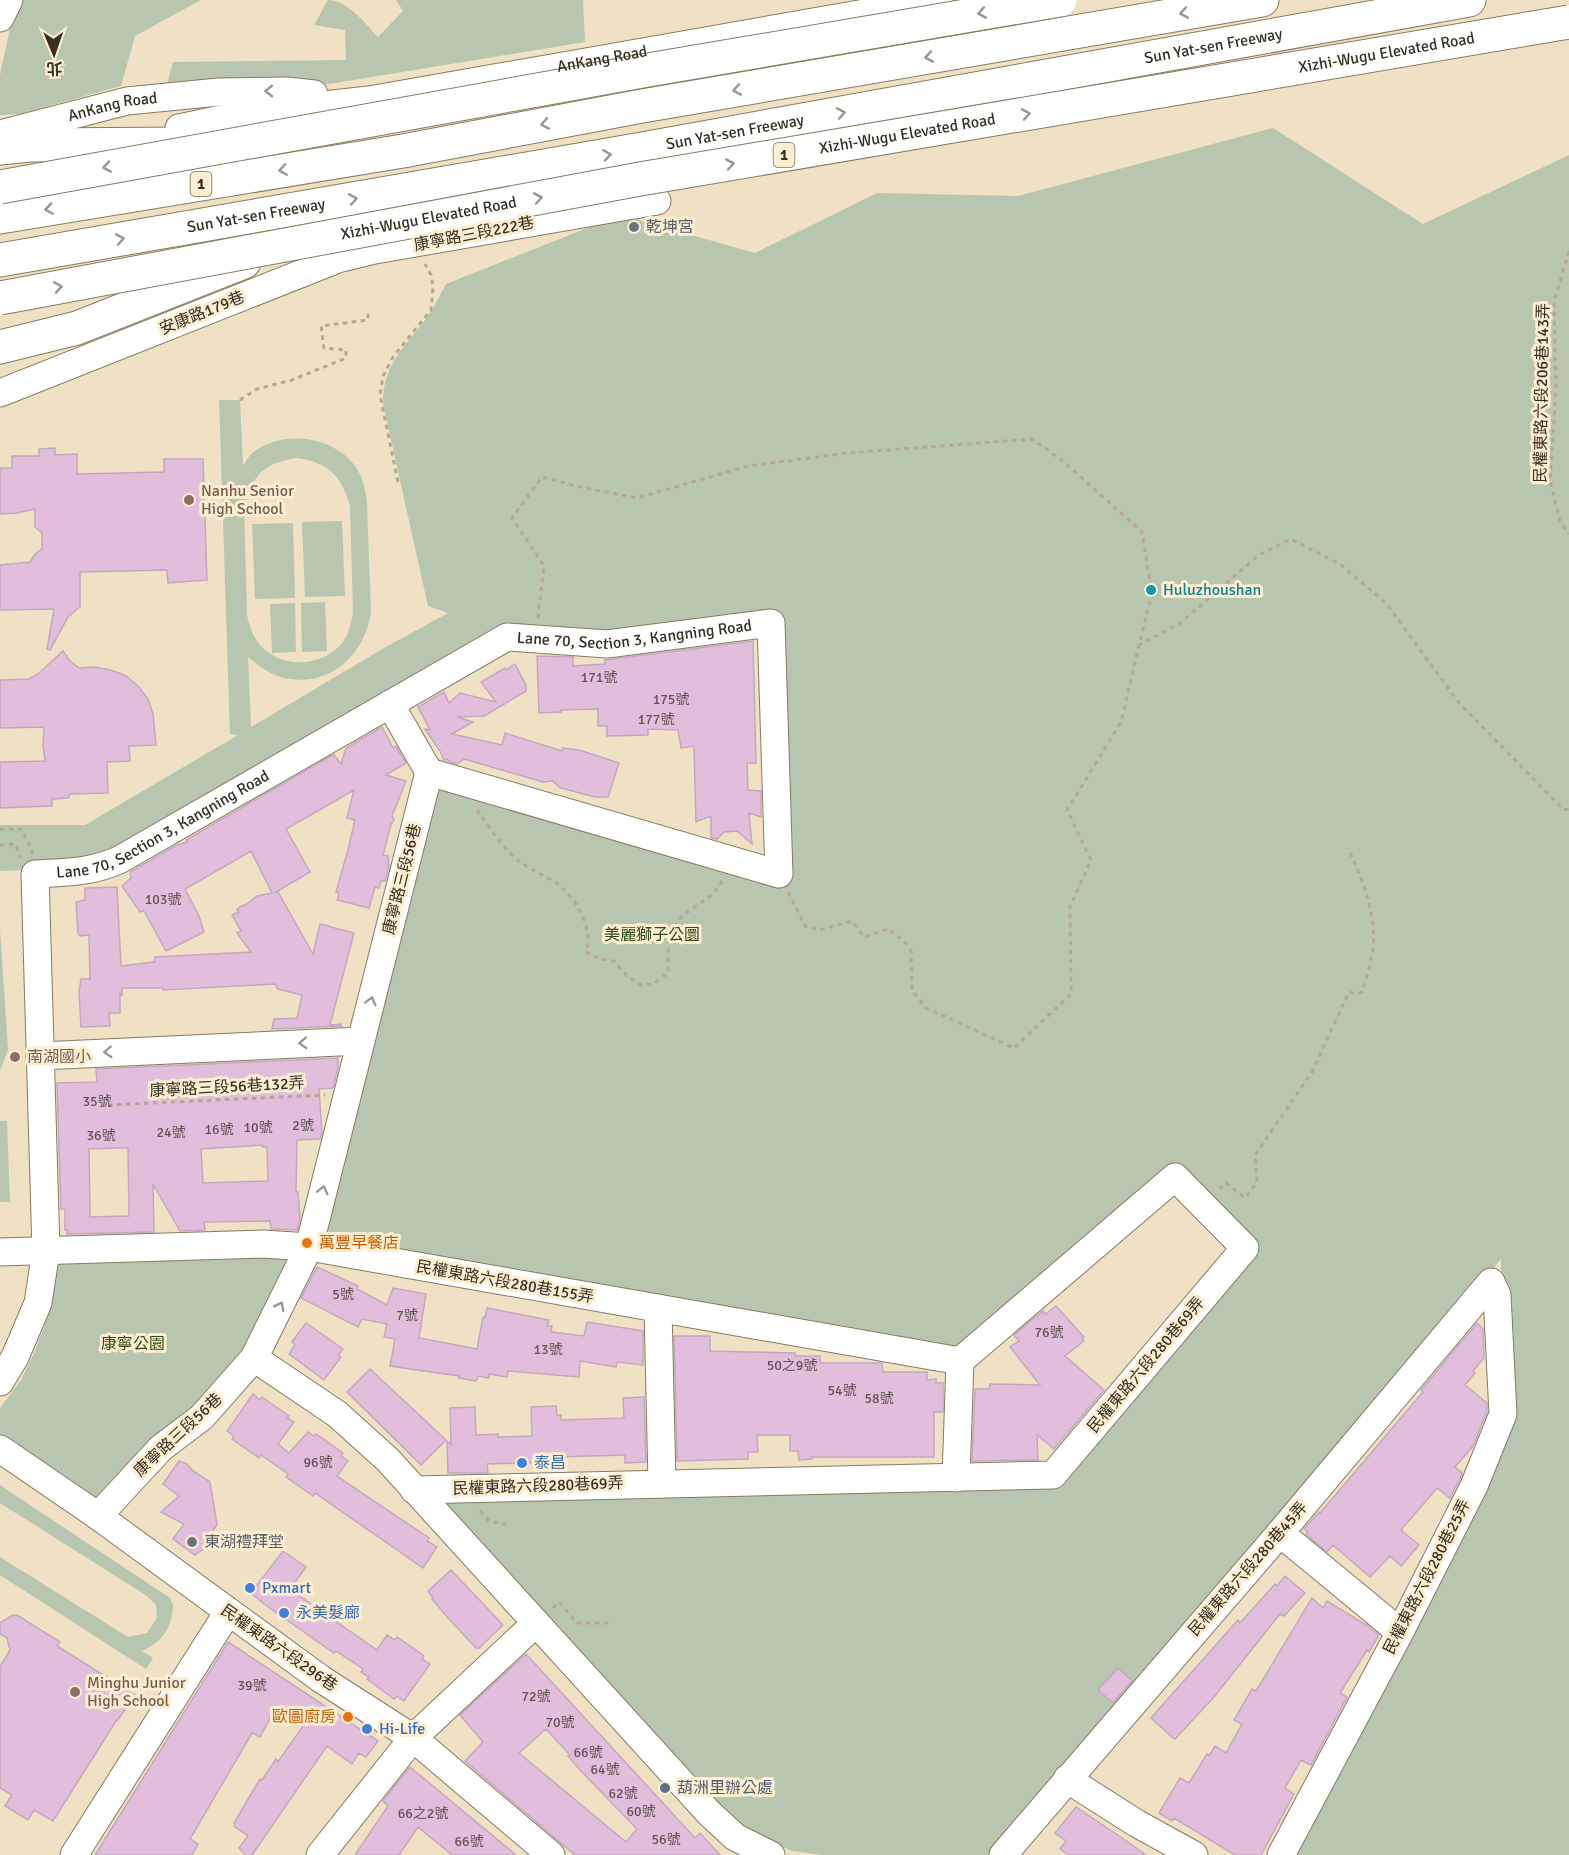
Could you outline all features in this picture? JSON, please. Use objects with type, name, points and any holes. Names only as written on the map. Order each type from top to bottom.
[{"type":"highway","name":"1","points":[[0,187],[659,68],[1060,0]]},
{"type":"highway","name":"1","points":[[0,217],[403,151],[642,106],[1262,0]]},
{"type":"highway","name":"Sun Yat-sen Freeway","points":[[0,260],[1469,0]]},
{"type":"highway","name":"Xizhi-Wugu Elevated Road","points":[[0,298],[640,179],[1569,22]]},
{"type":"highway","points":[[0,148],[30,145],[304,144],[403,151]]},
{"type":"highway","points":[[0,347],[77,328],[219,271],[349,224],[551,164]]},
{"type":"street","points":[[0,18],[9,0]]},
{"type":"street","name":"AnKang Road","points":[[179,128],[250,113],[369,100],[814,10],[939,0]]},
{"type":"street","name":"AnKang Road","points":[[0,134],[128,100],[219,92],[287,91],[369,100]]},
{"type":"street","name":"康寧路三段222巷","points":[[406,244],[657,201]]},
{"type":"street","name":"安康路179巷","points":[[0,393],[338,259],[406,244]]},
{"type":"street","name":"Lane 70, Section 3, Kangning Road","points":[[0,1382],[15,1357],[38,1303],[46,1251],[34,874],[98,869],[119,860],[507,637],[607,644],[771,623],[779,874]]},
{"type":"street","points":[[390,704],[429,772],[779,874]]},
{"type":"street","name":"康寧路三段56巷","points":[[98,1516],[161,1448],[202,1417],[254,1358],[309,1247],[429,772]]},
{"type":"street","points":[[40,1056],[361,1041]]},
{"type":"street","name":"民權東路六段280巷69弄","points":[[414,1490],[1053,1475],[1245,1248],[1175,1177],[960,1361]]},
{"type":"street","name":"民權東路六段280巷155弄","points":[[0,1252],[263,1244],[309,1247],[960,1361]]},
{"type":"street","name":"民權東路六段280巷45弄","points":[[1003,1855],[1280,1533],[1491,1282]]},
{"type":"street","name":"民權東路六段280巷25弄","points":[[1281,1855],[1400,1632],[1474,1486],[1503,1414],[1497,1295],[1491,1282]]},
{"type":"street","points":[[658,1308],[662,1483]]},
{"type":"street","points":[[254,1358],[337,1414],[388,1460],[709,1813],[735,1837],[771,1855]]},
{"type":"street","points":[[956,1478],[960,1361]]},
{"type":"street","name":"民權東路六段296巷","points":[[0,1449],[98,1516],[321,1680],[413,1738],[551,1855]]},
{"type":"street","points":[[1280,1533],[1400,1632]]},
{"type":"street","points":[[74,1855],[228,1612]]},
{"type":"street","points":[[320,1855],[413,1738],[536,1623]]},
{"type":"street","points":[[1067,1779],[1136,1823],[1194,1855]]},
{"type":"path","name":"康寧路三段222巷","points":[[398,482],[380,395],[383,376],[393,357],[430,310],[433,287],[428,267],[406,244]]},
{"type":"path","name":"民權東路六段206巷143弄","points":[[1569,251],[1554,302],[1556,390],[1550,480],[1560,521],[1569,534]]},
{"type":"path","points":[[240,400],[257,389],[292,380],[346,358],[346,350],[324,348],[321,326],[369,320],[368,310]]},
{"type":"path","points":[[536,639],[544,566],[512,518],[542,477],[585,489],[637,498],[748,466],[847,453],[1032,439],[1063,461],[1142,532],[1152,594],[1121,722],[1067,810],[1091,860],[1070,907],[1071,994],[1014,1048],[926,1008],[912,990],[911,951],[904,941],[888,929],[864,937],[852,921],[819,930],[805,926],[779,874]]},
{"type":"path","points":[[1139,645],[1179,624],[1258,555],[1291,539],[1341,565],[1386,603],[1459,703],[1563,808],[1569,810]]},
{"type":"path","points":[[476,786],[472,799],[475,807],[512,855],[536,874],[554,882],[569,894],[584,918],[589,943],[586,952],[614,962],[627,976],[641,985],[653,984],[668,973],[668,944],[674,926],[716,893],[729,860]]},
{"type":"path","points":[[0,829],[22,829],[38,865],[34,874],[24,864],[15,844],[0,845]]},
{"type":"path","points":[[1203,1205],[1226,1183],[1245,1198],[1257,1182],[1255,1155],[1312,1072],[1349,992],[1355,994],[1362,992],[1372,958],[1374,920],[1360,874],[1348,848]]},
{"type":"path","name":"康寧路三段56巷132弄","points":[[108,1105],[348,1094]]},
{"type":"path","points":[[536,1623],[559,1602],[577,1623],[612,1623]]},
{"type":"green space","points":[[16,0],[201,0],[135,36],[121,86],[19,114],[0,115],[0,75]]},
{"type":"green space","points":[[328,0],[349,8],[378,37],[403,11],[396,0],[583,0],[585,42],[299,89],[165,91],[173,62],[346,60],[345,30],[314,25]]},
{"type":"green space","name":"美麗獅子公圜","points":[[1273,128],[1423,224],[1569,155],[1569,1855],[1292,1855],[1506,1437],[1501,1259],[998,1855],[823,1855],[792,1851],[750,1833],[723,1813],[438,1501],[1056,1480],[1252,1251],[1177,1169],[963,1354],[320,1243],[437,785],[786,884],[786,750],[780,613],[599,635],[502,630],[119,850],[24,870],[0,871],[0,825],[85,825],[238,735],[230,734],[219,400],[240,400],[243,465],[251,454],[276,441],[306,439],[320,442],[334,448],[355,466],[362,480],[367,500],[371,612],[361,642],[342,665],[330,673],[301,680],[279,677],[248,657],[251,727],[448,613],[428,606],[383,404],[384,389],[392,365],[430,313],[446,284],[620,215],[755,253],[877,193],[1018,196]],"holes":[[[296,458],[307,460],[332,472],[347,495],[350,506],[353,613],[346,636],[333,652],[322,658],[299,662],[287,661],[265,650],[251,629],[247,615],[244,506],[251,486],[261,472],[285,460]]]},
{"type":"green space","points":[[342,521],[345,596],[305,597],[302,522]]},
{"type":"green space","points":[[293,523],[295,598],[255,599],[252,524]]},
{"type":"green space","points":[[325,602],[327,651],[302,652],[301,603]]},
{"type":"green space","points":[[295,603],[296,652],[272,653],[270,604]]},
{"type":"green space","points":[[0,929],[8,1050],[0,1071]]},
{"type":"green space","points":[[0,1121],[7,1121],[10,1202],[0,1202]]},
{"type":"green space","name":"康寧公園","points":[[292,1255],[230,1370],[202,1402],[130,1460],[94,1500],[0,1436],[0,1408],[21,1380],[45,1325],[54,1280],[55,1260]]},
{"type":"green space","points":[[0,1485],[170,1598],[173,1605],[171,1620],[165,1633],[156,1643],[142,1651],[153,1658],[146,1669],[0,1575],[0,1557],[128,1637],[147,1633],[157,1618],[156,1605],[147,1596],[0,1503]]},
{"type":"building","points":[[55,448],[55,455],[77,454],[77,474],[164,472],[164,459],[203,459],[207,580],[168,583],[167,570],[80,572],[80,607],[68,617],[50,650],[47,649],[54,609],[0,610],[0,565],[30,562],[42,549],[42,533],[35,527],[35,509],[0,514],[0,468],[12,468],[12,456],[39,456],[39,449]]},
{"type":"building","points":[[753,641],[756,763],[747,763],[748,790],[761,791],[761,817],[749,813],[752,844],[737,831],[724,832],[717,839],[711,838],[711,816],[696,822],[694,746],[681,748],[678,730],[648,729],[648,735],[607,736],[607,726],[598,726],[598,709],[539,713],[537,656],[573,657],[573,666],[605,664],[605,660]]},
{"type":"building","points":[[63,651],[79,668],[95,667],[111,670],[126,676],[138,686],[148,699],[153,714],[156,745],[129,746],[130,761],[107,762],[108,793],[70,794],[68,798],[52,799],[52,806],[0,808],[0,762],[45,761],[44,727],[0,728],[0,680],[29,679],[38,674]]},
{"type":"building","points":[[515,664],[526,685],[526,691],[484,716],[457,717],[473,722],[452,734],[502,745],[505,733],[562,751],[563,748],[579,750],[619,763],[608,797],[595,797],[561,788],[552,781],[543,782],[464,759],[457,764],[447,759],[444,760],[425,729],[430,730],[418,707],[444,692],[449,703],[460,693],[496,702],[481,682]]},
{"type":"building","points":[[382,727],[393,748],[396,746],[406,763],[386,775],[406,781],[392,816],[394,820],[383,855],[388,856],[389,867],[385,881],[381,881],[379,888],[375,887],[369,908],[337,900],[339,893],[336,892],[355,820],[347,818],[354,790],[286,829],[310,872],[276,892],[313,954],[320,924],[354,933],[330,1025],[341,1024],[341,1026],[272,1029],[274,1019],[297,1018],[302,995],[278,989],[275,984],[163,990],[163,988],[122,988],[120,1013],[109,1013],[110,1026],[81,1027],[79,992],[81,979],[90,979],[89,935],[80,936],[78,933],[76,902],[85,900],[85,888],[117,887],[121,966],[154,962],[155,957],[251,952],[237,933],[241,931],[232,915],[239,912],[237,910],[240,907],[257,896],[272,893],[251,851],[185,889],[199,916],[204,932],[166,951],[144,911],[140,912],[122,886],[131,878],[130,872],[177,845],[187,842],[186,840],[331,756],[334,755],[341,764],[346,748]]},
{"type":"building","points":[[338,1058],[333,1088],[319,1089],[322,1133],[320,1139],[297,1140],[296,1192],[298,1192],[300,1219],[297,1230],[271,1229],[270,1221],[204,1222],[205,1230],[180,1231],[153,1184],[154,1232],[67,1234],[65,1209],[61,1209],[57,1083],[97,1082],[96,1069]],"holes":[[[262,1145],[262,1147],[267,1147],[268,1181],[203,1183],[201,1149]],[[128,1148],[129,1216],[90,1217],[89,1149]]]},
{"type":"building","points":[[317,1267],[358,1286],[357,1289],[387,1305],[393,1288],[426,1294],[419,1338],[477,1349],[487,1308],[549,1320],[547,1326],[552,1326],[551,1332],[584,1336],[587,1322],[643,1331],[643,1365],[617,1362],[616,1367],[580,1361],[579,1377],[508,1371],[507,1377],[489,1374],[489,1378],[478,1376],[476,1381],[459,1378],[459,1376],[390,1366],[395,1339],[384,1337],[387,1324],[362,1319],[358,1327],[301,1298]]},
{"type":"building","points":[[1056,1306],[1084,1337],[1082,1339],[1084,1341],[1065,1356],[1104,1390],[1054,1449],[1037,1435],[1038,1460],[972,1461],[975,1389],[989,1389],[990,1384],[1040,1385],[1010,1347],[1019,1341],[1014,1335],[1043,1311],[1046,1314]]},
{"type":"building","points":[[306,1323],[343,1349],[338,1355],[341,1357],[324,1380],[289,1354],[295,1345],[292,1342]]},
{"type":"building","points":[[1477,1323],[1483,1329],[1484,1358],[1465,1385],[1487,1403],[1487,1411],[1473,1446],[1455,1467],[1462,1473],[1460,1479],[1450,1498],[1437,1488],[1401,1530],[1419,1545],[1401,1566],[1390,1556],[1370,1577],[1333,1545],[1327,1552],[1306,1534],[1308,1532],[1304,1529],[1423,1392],[1421,1390]]},
{"type":"building","points":[[674,1336],[710,1336],[710,1351],[795,1353],[795,1356],[820,1356],[820,1363],[882,1363],[883,1372],[927,1372],[927,1380],[936,1379],[936,1383],[943,1383],[943,1412],[934,1412],[934,1457],[812,1457],[812,1459],[799,1460],[798,1451],[790,1451],[790,1435],[757,1435],[758,1452],[748,1452],[748,1459],[677,1461]]},
{"type":"building","points":[[370,1369],[446,1440],[421,1465],[347,1392]]},
{"type":"building","points":[[253,1394],[260,1400],[262,1397],[294,1422],[278,1444],[289,1453],[308,1432],[314,1436],[316,1434],[343,1453],[341,1456],[348,1461],[337,1476],[429,1538],[427,1541],[437,1547],[423,1568],[315,1493],[313,1496],[261,1455],[259,1458],[232,1439],[234,1436],[227,1431]]},
{"type":"building","points":[[644,1397],[646,1462],[625,1463],[625,1455],[558,1457],[558,1462],[487,1464],[488,1473],[448,1473],[447,1441],[451,1445],[450,1408],[475,1407],[476,1435],[532,1436],[531,1407],[556,1406],[557,1415],[561,1415],[561,1420],[624,1418],[623,1398]]},
{"type":"building","points":[[179,1461],[187,1464],[193,1471],[210,1482],[217,1525],[205,1541],[202,1550],[195,1555],[173,1539],[184,1524],[161,1512],[179,1496],[163,1484]]},
{"type":"building","points":[[283,1551],[306,1567],[290,1589],[377,1650],[387,1635],[395,1640],[397,1637],[424,1656],[422,1659],[430,1664],[404,1701],[397,1696],[394,1699],[367,1679],[369,1677],[361,1672],[363,1669],[336,1651],[334,1653],[251,1593]]},
{"type":"building","points":[[451,1570],[503,1625],[479,1648],[476,1648],[448,1618],[428,1591]]},
{"type":"building","points":[[1285,1576],[1305,1593],[1284,1616],[1280,1614],[1214,1697],[1175,1739],[1173,1738],[1151,1718],[1238,1620],[1240,1623]]},
{"type":"building","points":[[1312,1598],[1323,1608],[1327,1601],[1379,1635],[1340,1693],[1347,1697],[1311,1765],[1301,1760],[1285,1788],[1294,1794],[1261,1855],[1235,1855],[1174,1818],[1172,1821],[1159,1813],[1180,1778],[1189,1783],[1207,1754],[1209,1756],[1215,1746],[1226,1753],[1242,1724],[1234,1720],[1252,1689],[1256,1691]]},
{"type":"building","points":[[17,1615],[60,1642],[57,1646],[135,1695],[53,1821],[34,1810],[28,1820],[5,1806],[12,1795],[0,1788],[0,1667],[10,1650],[7,1638],[0,1634],[0,1623]]},
{"type":"building","points":[[228,1642],[378,1741],[366,1757],[359,1753],[352,1764],[327,1746],[252,1855],[246,1855],[239,1848],[248,1836],[234,1826],[234,1823],[260,1779],[262,1780],[276,1759],[278,1762],[303,1726],[279,1709],[278,1711],[275,1709],[260,1737],[252,1733],[190,1839],[198,1844],[192,1855],[95,1855]]},
{"type":"building","points":[[526,1654],[695,1838],[700,1833],[720,1855],[575,1855],[465,1761],[483,1742],[460,1715]],"holes":[[[546,1729],[570,1755],[568,1756],[581,1771],[637,1829],[626,1842],[519,1753]]]},
{"type":"building","points":[[1118,1668],[1132,1681],[1113,1703],[1098,1690]]},
{"type":"building","points":[[410,1767],[516,1855],[452,1855],[418,1827],[399,1855],[355,1855],[388,1806],[383,1801]]},
{"type":"building","points":[[1076,1807],[1146,1855],[1069,1855],[1060,1849],[1066,1841],[1055,1833]]},
{"type":"place","name":"乾坤宮","points":[[634,227]]},
{"type":"place","name":"Nanhu Senior High School","points":[[189,500]]},
{"type":"place","name":"Huluzhoushan","points":[[1151,590]]},
{"type":"place","name":"南湖國小","points":[[15,1057]]},
{"type":"place","name":"萬豐早餐店","points":[[307,1243]]},
{"type":"place","name":"泰昌","points":[[522,1463]]},
{"type":"place","name":"東湖禮拜堂","points":[[192,1542]]},
{"type":"place","name":"Pxmart","points":[[250,1588]]},
{"type":"place","name":"永美髮廊","points":[[284,1613]]},
{"type":"place","name":"Minghu Junior High School","points":[[75,1692]]},
{"type":"place","name":"歐圖廚房","points":[[348,1717]]},
{"type":"place","name":"Hi-Life","points":[[367,1729]]},
{"type":"place","name":"葫洲里辦公處","points":[[665,1788]]}]
